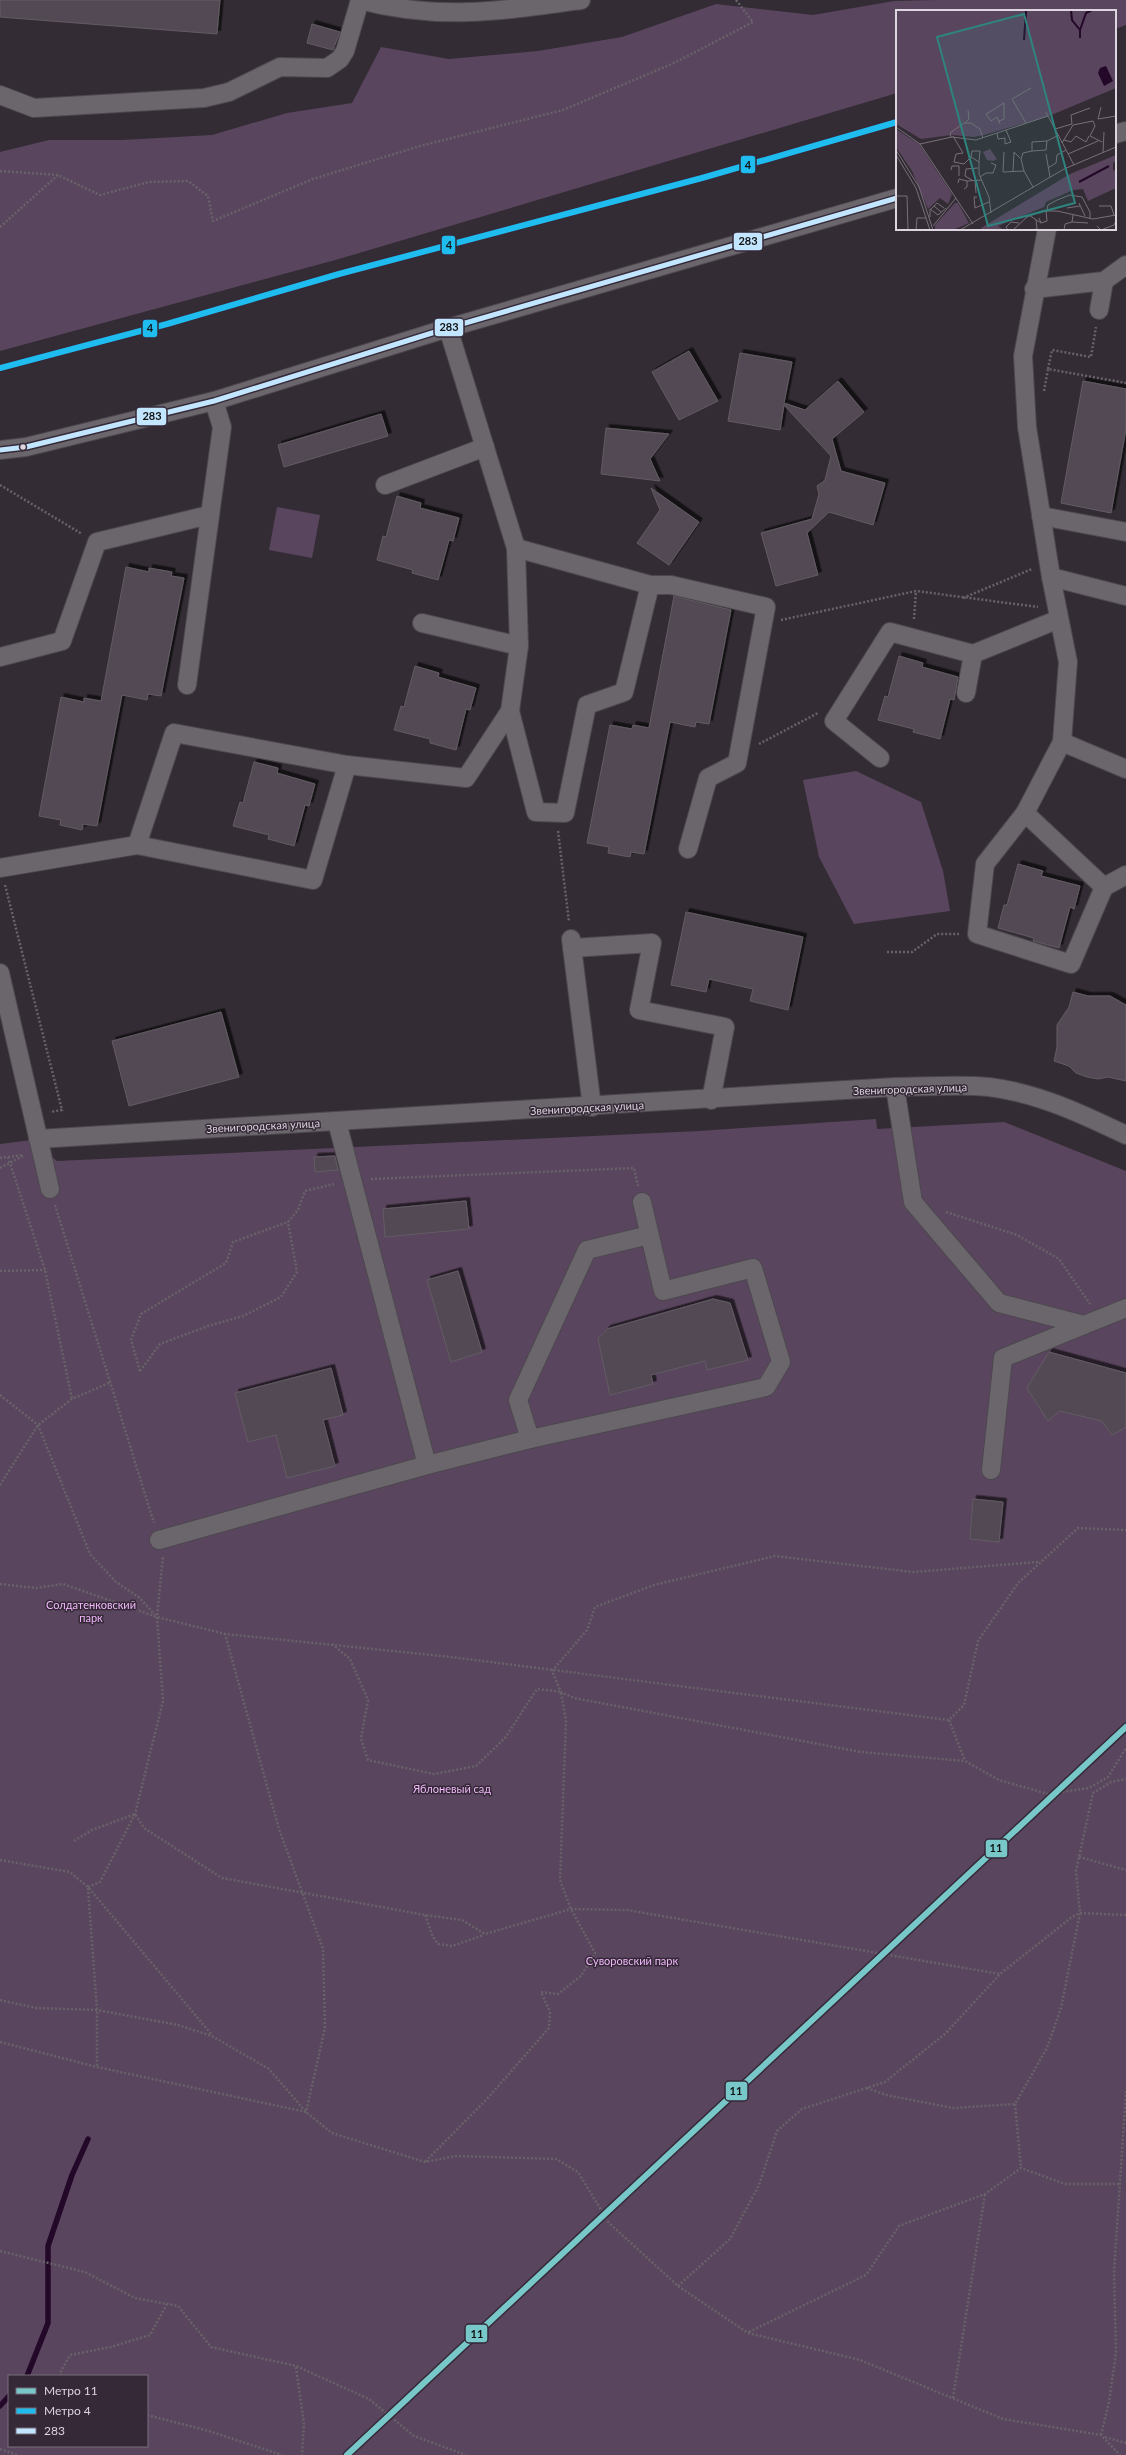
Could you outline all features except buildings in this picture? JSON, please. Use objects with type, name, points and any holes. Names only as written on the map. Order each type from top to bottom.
[{"type":"street","points":[[0,95],[34,108],[204,98],[229,92],[280,67],[327,68],[337,61],[345,51],[364,0],[426,13],[465,14],[505,11],[582,0]]},
{"type":"street","points":[[1116,134],[1126,131]]},
{"type":"street","points":[[0,450],[26,447],[214,401],[448,328],[896,198]]},
{"type":"street","points":[[1047,230],[1034,289],[1023,356],[1027,426],[1050,570],[1068,662],[1062,742],[1026,813],[986,864],[977,934],[1071,964],[1104,887],[1126,875]]},
{"type":"street","points":[[1034,289],[1104,281],[1126,265]]},
{"type":"street","points":[[1099,310],[1104,281]]},
{"type":"street","points":[[448,328],[516,548],[519,646],[510,711],[536,812],[565,813],[587,704],[624,692],[650,585]]},
{"type":"street","points":[[187,685],[222,427],[214,401]]},
{"type":"street","points":[[385,485],[485,447]]},
{"type":"street","points":[[0,657],[62,641],[97,542],[209,515]]},
{"type":"street","points":[[1041,516],[1126,532]]},
{"type":"street","points":[[516,548],[650,585],[671,585],[766,607],[736,763],[708,778],[688,849]]},
{"type":"street","points":[[1050,570],[1126,596]]},
{"type":"street","points":[[880,758],[834,721],[890,632],[973,654],[1058,614]]},
{"type":"street","points":[[422,623],[519,646]]},
{"type":"street","points":[[966,693],[973,654]]},
{"type":"street","points":[[136,845],[174,733],[346,764],[466,778],[510,711]]},
{"type":"street","points":[[1062,742],[1126,769]]},
{"type":"street","points":[[1,868],[136,845],[313,880],[346,764]]},
{"type":"street","points":[[1026,813],[1104,887]]},
{"type":"street","points":[[592,1107],[572,944],[652,943],[639,1010],[725,1027],[711,1100]]},
{"type":"street","points":[[0,972],[50,1189]]},
{"type":"street","points":[[895,1087],[913,1202],[1000,1303],[1092,1322]]},
{"type":"street","name":"Звенигородская улица","points":[[38,1139],[711,1100],[895,1087],[988,1087],[1029,1095],[1078,1111],[1126,1135]]},
{"type":"street","points":[[337,1122],[427,1465]]},
{"type":"street","points":[[159,1540],[427,1465],[530,1439],[766,1387],[781,1362],[753,1268],[663,1291],[642,1202]]},
{"type":"street","points":[[530,1439],[518,1400],[587,1250],[650,1235]]},
{"type":"street","points":[[991,1470],[1003,1358],[1126,1308]]},
{"type":"path","points":[[0,171],[58,175],[100,195],[149,182],[188,181],[208,196],[213,220],[313,179],[420,146],[563,110],[674,63],[752,22],[736,0]]},
{"type":"path","points":[[0,227],[58,175]]},
{"type":"path","points":[[1043,399],[1052,350],[1091,357],[1099,310]]},
{"type":"path","points":[[1048,369],[1126,383]]},
{"type":"path","points":[[0,485],[97,542]]},
{"type":"path","points":[[963,598],[976,591],[1050,570]]},
{"type":"path","points":[[912,638],[916,591]]},
{"type":"path","points":[[763,624],[916,591],[1058,614]]},
{"type":"path","points":[[738,756],[774,735],[832,706],[844,705]]},
{"type":"path","points":[[556,813],[572,944]]},
{"type":"path","points":[[1,868],[62,1110]]},
{"type":"path","points":[[887,952],[912,952],[938,934],[977,934]]},
{"type":"path","points":[[0,1158],[26,1155],[0,1168]]},
{"type":"path","points":[[8,1157],[45,1270],[72,1400]]},
{"type":"path","points":[[50,1189],[164,1554],[157,1617],[163,1701],[135,1814],[100,1882],[88,1887]]},
{"type":"path","points":[[943,1211],[1017,1235],[1059,1259],[1092,1322]]},
{"type":"path","points":[[140,1371],[160,1344],[208,1326],[243,1316],[281,1297],[297,1272],[288,1222]]},
{"type":"path","points":[[0,1270],[45,1270]]},
{"type":"path","points":[[0,1485],[38,1425],[72,1400],[110,1382]]},
{"type":"path","points":[[0,1395],[38,1425],[90,1554],[116,1582],[140,1598],[157,1617]]},
{"type":"path","points":[[949,1720],[964,1705],[978,1641],[1018,1583],[1039,1562],[1078,1528],[1126,1530]]},
{"type":"path","points":[[552,1671],[587,1630],[595,1607],[654,1585],[776,1556],[913,1572],[1039,1562]]},
{"type":"path","points":[[0,1584],[36,1588],[63,1584],[157,1617],[225,1634],[331,1644],[949,1720]]},
{"type":"path","points":[[225,1634],[277,1821],[323,1949],[326,2028],[306,2112]]},
{"type":"path","points":[[331,1644],[350,1660],[368,1700],[361,1739],[368,1760],[434,1774],[476,1766],[505,1738],[537,1689],[561,1692],[574,1698],[861,1752],[965,1761],[999,1780],[1048,1794],[1089,1788],[1108,1777],[1126,1748]]},
{"type":"path","points":[[425,2162],[486,2100],[549,2028],[550,2012],[542,1992],[558,1994],[581,1976],[594,1953],[571,1909],[560,1880],[566,1720],[561,1692],[552,1671]]},
{"type":"path","points":[[949,1720],[965,1761]]},
{"type":"path","points":[[1021,2168],[1015,2104],[1047,2048],[1061,2008],[1080,1913],[1076,1871],[1093,1793],[1111,1782],[1126,1779]]},
{"type":"path","points":[[74,1841],[92,1830],[135,1814]]},
{"type":"path","points":[[135,1814],[144,1828],[222,1878],[303,1894],[462,1920],[485,1934]]},
{"type":"path","points":[[1079,1857],[1126,1870]]},
{"type":"path","points":[[0,1860],[70,1872],[88,1887],[212,2036]]},
{"type":"path","points":[[88,1887],[96,2010],[97,2068]]},
{"type":"path","points":[[425,1915],[433,1937],[438,1944],[452,1946],[485,1934],[571,1909],[627,1910],[1000,1974]]},
{"type":"path","points":[[678,2286],[730,2239],[759,2185],[777,2131],[802,2109],[885,2082],[945,2034],[1000,1974],[1080,1913],[1126,1915]]},
{"type":"path","points":[[0,2000],[36,2008],[96,2010],[178,2025],[212,2036],[269,2069],[306,2112],[332,2133],[425,2162],[456,2156],[556,2159],[578,2172],[609,2223],[678,2286],[748,2333],[860,2360],[1003,2419],[1100,2435],[1126,2444]]},
{"type":"path","points":[[0,2042],[97,2068],[306,2112]]},
{"type":"path","points":[[866,2088],[886,2095],[953,2108],[1015,2104]]},
{"type":"path","points":[[1100,2435],[1109,2402],[1116,2353],[1114,2272],[1126,2091]]},
{"type":"path","points":[[1021,2168],[1065,2184],[1120,2184]]},
{"type":"path","points":[[748,2333],[866,2275],[899,2226],[985,2194],[1021,2168]]},
{"type":"path","points":[[953,2398],[985,2194]]},
{"type":"path","points":[[0,2251],[85,2272],[135,2298],[178,2306],[211,2347],[296,2366],[368,2399],[414,2436],[466,2455]]},
{"type":"path","points":[[61,2375],[60,2373],[70,2355],[111,2347],[150,2335],[167,2304]]},
{"type":"path","points":[[296,2366],[304,2424],[302,2455]]},
{"type":"path","points":[[148,2414],[209,2431],[282,2455]]},
{"type":"path","points":[[1104,2437],[1120,2455]]},
{"type":"path","points":[[0,2449],[17,2455]]},
{"type":"green space","points":[[1126,0],[1126,25],[1116,29],[1116,10],[896,10],[896,93],[339,259],[0,351],[0,152],[49,140],[122,140],[212,135],[287,113],[352,103],[381,47],[449,59],[538,51],[622,37],[716,4],[813,15],[894,1]]},
{"type":"green space","points":[[277,507],[320,515],[312,558],[269,550]]},
{"type":"green space","points":[[856,771],[921,802],[943,871],[950,911],[854,924],[819,857],[803,780]]},
{"type":"green space","name":"Суворовский парк","points":[[876,1119],[877,1129],[1004,1122],[1126,1171],[1126,2455],[0,2455],[0,1144],[32,1140],[57,1161],[699,1131]]},
{"type":"waterway","points":[[27,2375],[48,2323],[48,2246],[72,2175],[88,2139]]},
{"type":"waterway","points":[[0,2406],[8,2397]]},
{"type":"metro line","name":"4","points":[[0,368],[167,324],[339,274],[702,178],[896,122]]},
{"type":"metro line","name":"11","points":[[347,2455],[1126,1727]]},
{"type":"transit line","name":"283","points":[[0,450],[26,447],[214,401],[448,328],[896,198]]},
{"type":"park label","name":"Солдатенковский парк","points":[[91,1611]]},
{"type":"park label","name":"Яблоневый сад","points":[[452,1789]]}]
